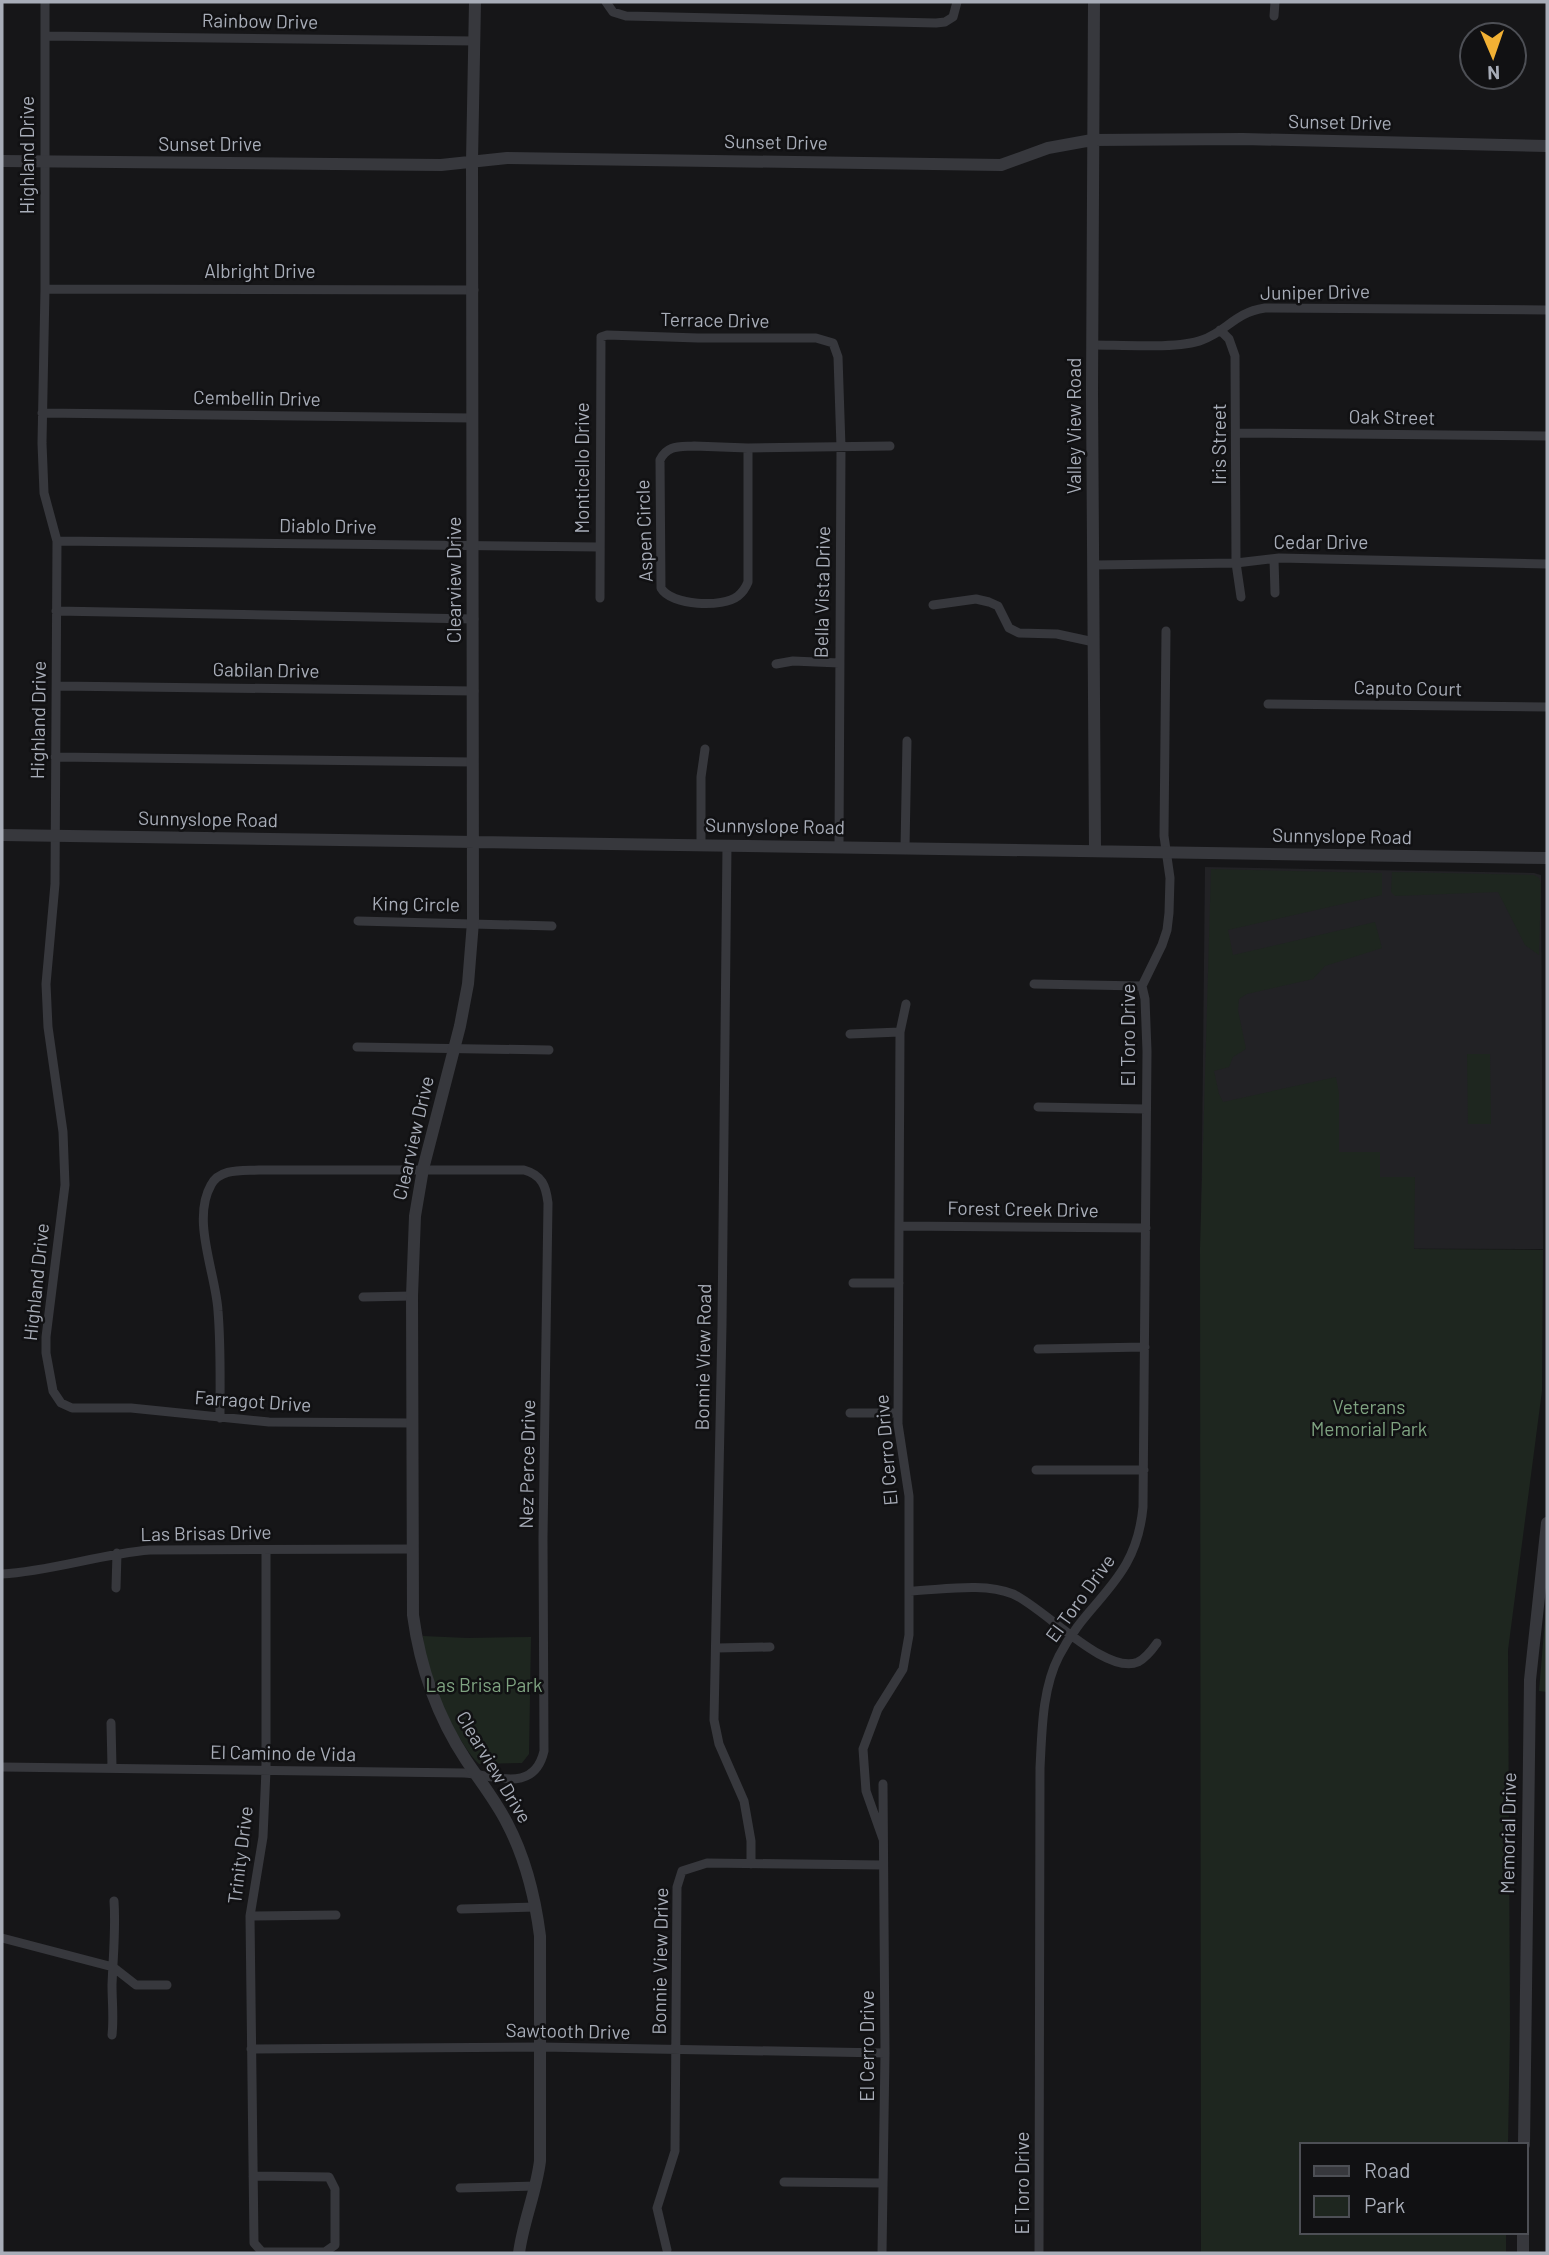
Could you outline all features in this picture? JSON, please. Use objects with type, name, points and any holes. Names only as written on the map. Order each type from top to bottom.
[{"type":"street","name":"Highland Drive","points":[[45,2],[42,413],[44,493],[57,541],[55,884],[46,999],[63,1132],[65,1185],[49,1306],[46,1353],[55,1396],[64,1405],[91,1408]]},
{"type":"street","name":"Clearview Drive","points":[[475,2],[472,161],[473,922],[468,984],[423,1170],[415,1216],[412,1296],[413,1615],[421,1659],[442,1719],[508,1825],[526,1869],[536,1907],[540,1936],[540,2161],[519,2253]]},
{"type":"street","points":[[606,2],[613,12],[626,16],[936,23],[953,17],[957,2]]},
{"type":"street","name":"Valley View Road","points":[[1094,2],[1092,140],[1095,851]]},
{"type":"street","points":[[1274,16],[1275,2]]},
{"type":"street","name":"Rainbow Drive","points":[[45,36],[475,41]]},
{"type":"street","name":"Sunset Drive","points":[[2,161],[441,166],[507,158],[618,158],[1001,165],[1048,148],[1092,140],[1243,139],[1547,146]]},
{"type":"street","name":"Albright Drive","points":[[45,289],[474,290]]},
{"type":"street","name":"Juniper Drive","points":[[1093,345],[1188,344],[1201,341],[1240,315],[1265,308],[1547,310]]},
{"type":"street","name":"Iris Street","points":[[1220,330],[1229,339],[1235,356],[1236,564],[1241,597]]},
{"type":"street","name":"Terrace Drive","points":[[601,338],[607,335],[736,339],[816,338],[829,341]]},
{"type":"street","name":"Monticello Drive","points":[[600,598],[601,338]]},
{"type":"street","name":"Bella Vista Drive","points":[[829,341],[836,347],[838,357],[841,447],[839,846]]},
{"type":"street","name":"Cembellin Drive","points":[[42,413],[472,418]]},
{"type":"street","name":"Oak Street","points":[[1236,433],[1547,436]]},
{"type":"street","name":"Aspen Circle","points":[[748,448],[749,571],[746,587],[739,595],[724,601],[692,602],[669,597],[661,588],[659,472],[663,453],[675,447],[890,446]]},
{"type":"street","name":"Diablo Drive","points":[[57,541],[599,547]]},
{"type":"street","points":[[1274,559],[1275,593]]},
{"type":"street","name":"Cedar Drive","points":[[1095,565],[1236,564],[1274,559],[1547,564]]},
{"type":"street","points":[[933,605],[976,599],[998,606],[1009,628],[1019,633],[1057,634],[1094,642]]},
{"type":"street","points":[[56,611],[474,619]]},
{"type":"street","name":"El Toro Drive","points":[[1039,2253],[1041,1748],[1044,1711],[1052,1672],[1071,1636],[1118,1579],[1134,1551],[1142,1522],[1146,1016],[1142,986],[1167,930],[1170,898],[1164,770],[1166,631]]},
{"type":"street","points":[[776,664],[793,661],[839,663]]},
{"type":"street","name":"Gabilan Drive","points":[[57,686],[474,691]]},
{"type":"street","name":"Caputo Court","points":[[1268,704],[1547,707]]},
{"type":"street","points":[[905,848],[907,741]]},
{"type":"street","points":[[701,845],[701,777],[705,749]]},
{"type":"street","points":[[55,757],[473,762]]},
{"type":"street","name":"Sunnyslope Road","points":[[2,835],[1095,851],[1166,849],[1547,858]]},
{"type":"street","name":"Bonnie View Road","points":[[727,845],[714,1720],[719,1744],[744,1801],[751,1841],[751,1864]]},
{"type":"street","name":"King Circle","points":[[358,921],[552,926]]},
{"type":"street","points":[[1034,984],[1142,986]]},
{"type":"street","name":"El Cerro Drive","points":[[883,1839],[866,1791],[863,1749],[878,1709],[898,1679],[906,1658],[910,1591],[909,1488],[900,1444],[898,1413],[900,1032],[906,1004]]},
{"type":"street","points":[[850,1034],[900,1032]]},
{"type":"street","points":[[358,1047],[549,1050]]},
{"type":"street","points":[[1038,1107],[1146,1109]]},
{"type":"street","points":[[220,1418],[219,1313],[205,1240],[204,1212],[210,1186],[216,1178],[227,1173],[259,1170],[423,1170]]},
{"type":"street","name":"Nez Perce Drive","points":[[423,1170],[534,1172],[542,1182],[548,1203],[543,1538],[544,1748]]},
{"type":"street","name":"Forest Creek Drive","points":[[900,1226],[1146,1228]]},
{"type":"street","points":[[853,1283],[899,1283]]},
{"type":"street","points":[[363,1297],[412,1296]]},
{"type":"street","points":[[1038,1349],[1145,1347]]},
{"type":"street","name":"Farragot Drive","points":[[91,1408],[161,1410],[268,1422],[412,1423]]},
{"type":"street","points":[[850,1413],[898,1413]]},
{"type":"street","points":[[1035,1470],[1144,1470]]},
{"type":"street","name":"Memorial Drive","points":[[1524,2143],[1530,1680],[1547,1523]]},
{"type":"street","name":"Las Brisas Drive","points":[[2,1574],[43,1571],[117,1553],[150,1550],[413,1549]]},
{"type":"street","name":"Trinity Drive","points":[[254,2176],[329,2178],[335,2189],[335,2245],[325,2252],[261,2252],[254,2242],[250,1916],[263,1837],[266,1770],[266,1550]]},
{"type":"street","points":[[116,1588],[117,1553]]},
{"type":"street","points":[[910,1591],[1003,1591],[1023,1600],[1100,1655],[1121,1663],[1140,1661],[1157,1643]]},
{"type":"street","points":[[717,1648],[770,1647]]},
{"type":"street","points":[[111,1723],[111,1767]]},
{"type":"street","name":"El Camino de Vida","points":[[2,1767],[475,1773],[515,1779],[528,1776],[542,1761],[544,1748]]},
{"type":"street","name":"El Cerro Drive","points":[[882,2253],[885,2053],[883,1784]]},
{"type":"street","name":"Bonnie View Drive","points":[[667,2250],[657,2208],[674,2158],[677,1887],[682,1871],[707,1863],[883,1865]]},
{"type":"street","points":[[112,2035],[115,2017],[112,1995],[116,1929],[114,1901]]},
{"type":"street","points":[[461,1909],[536,1907]]},
{"type":"street","points":[[250,1916],[336,1915]]},
{"type":"street","points":[[2,1938],[113,1967],[136,1985],[167,1985]]},
{"type":"street","name":"Sawtooth Drive","points":[[251,2049],[541,2047],[885,2053]]},
{"type":"street","points":[[784,2182],[883,2183]]},
{"type":"street","points":[[460,2188],[536,2186]]},
{"type":"street","points":[[1523,2234],[1523,2253]]},
{"type":"shaded area","points":[[1205,867],[1541,875],[1543,1249],[1201,1248]]},
{"type":"green space","name":"Veterans Memorial Park","points":[[1211,869],[1382,873],[1382,895],[1228,930],[1233,955],[1375,922],[1382,948],[1325,966],[1313,979],[1247,994],[1239,999],[1238,1010],[1246,1049],[1233,1057],[1229,1067],[1214,1071],[1223,1102],[1336,1077],[1339,1094],[1339,1152],[1380,1152],[1380,1177],[1415,1177],[1414,1249],[1543,1250],[1542,1391],[1508,1650],[1508,2143],[1300,2143],[1300,2234],[1506,2234],[1506,2253],[1201,2253],[1200,1248]]},
{"type":"green space","points":[[1392,872],[1534,875],[1539,878],[1541,884],[1539,955],[1525,945],[1498,892],[1395,896],[1391,892]]},
{"type":"green space","points":[[1467,1054],[1490,1054],[1491,1124],[1468,1124]]},
{"type":"green space","points":[[1547,1598],[1547,1692],[1539,1691]]},
{"type":"green space","name":"Las Brisa Park","points":[[423,1636],[531,1637],[529,1754],[522,1763],[479,1764],[472,1756],[455,1731],[434,1687],[425,1663]]}]
